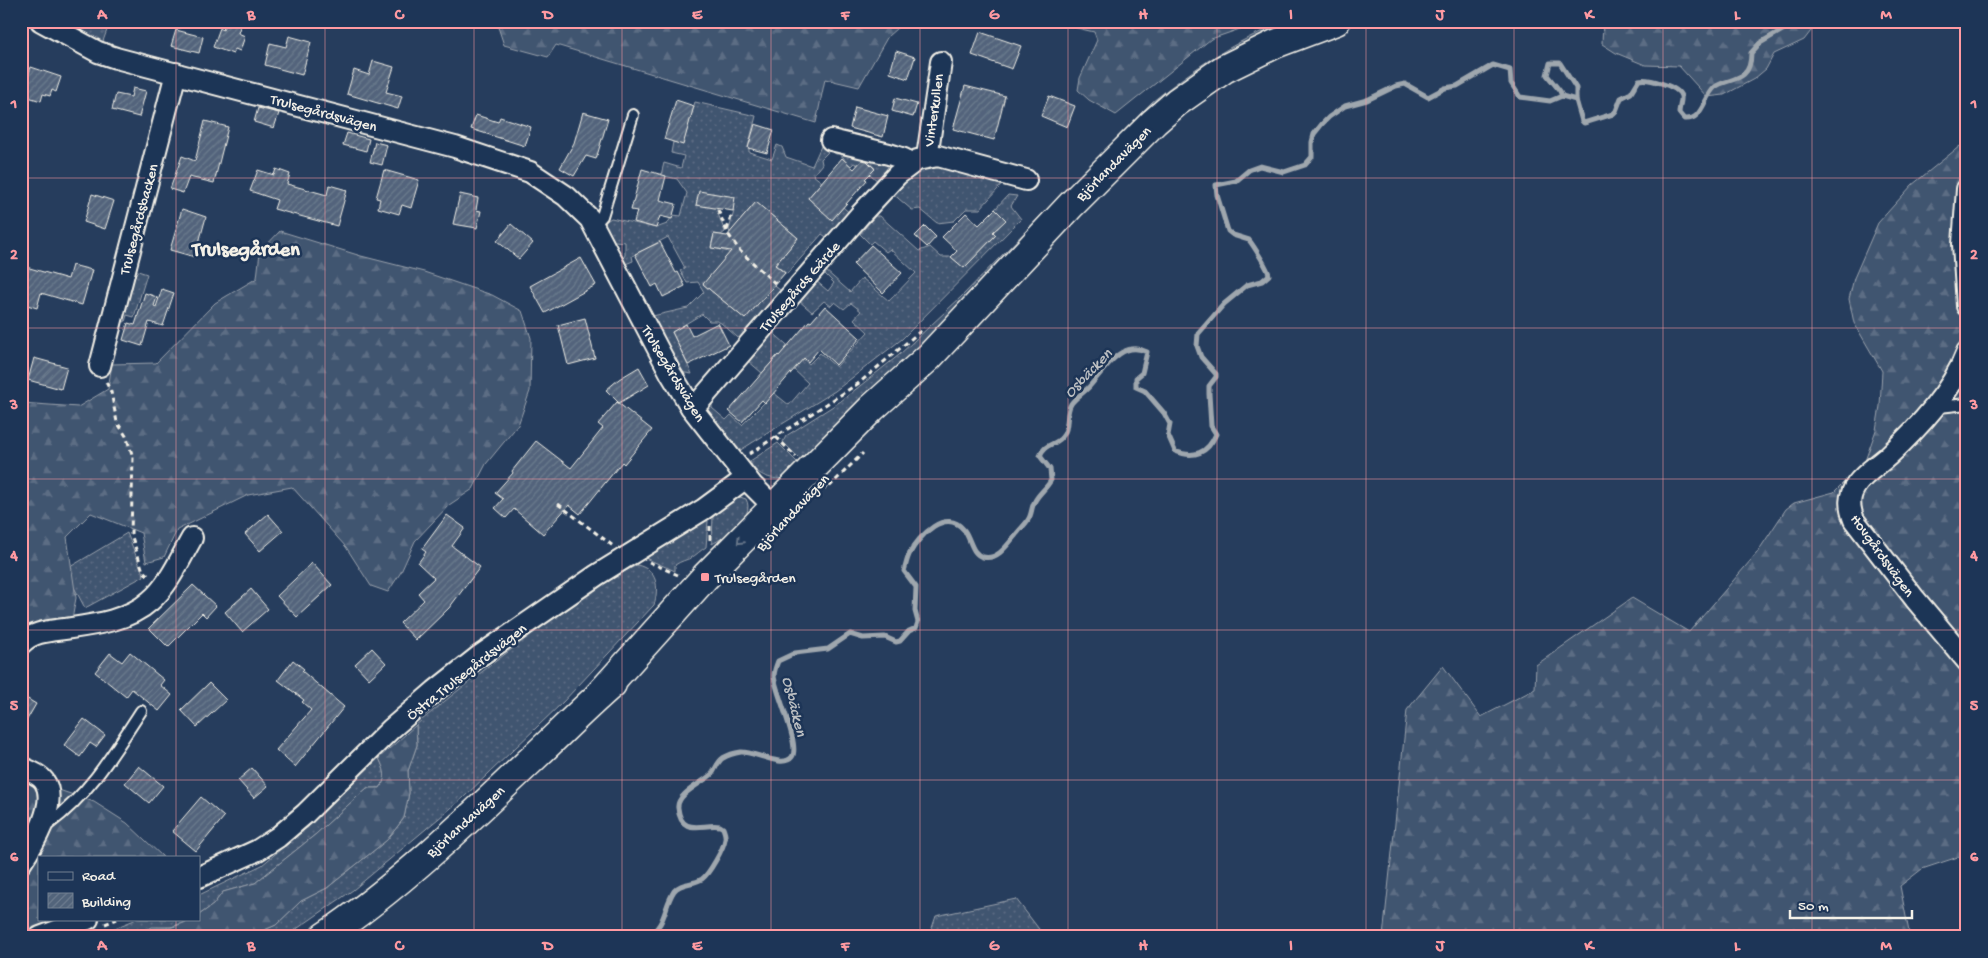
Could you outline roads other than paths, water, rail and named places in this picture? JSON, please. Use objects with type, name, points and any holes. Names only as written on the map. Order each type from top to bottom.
[{"type":"street","name":"Trulsegårdsvägen","points":[[41,21],[98,52],[455,147],[530,172],[572,201],[590,219],[671,374],[691,407],[763,498],[781,512]]},
{"type":"street","name":"Björlandavägen","points":[[324,937],[367,906],[410,870],[505,785],[598,696],[705,577],[781,512],[872,408],[929,357],[1072,204],[1135,140],[1177,102],[1207,80],[1242,59],[1275,44],[1336,21]]},
{"type":"street","name":"Vinterkullen","points":[[927,157],[941,62]]},
{"type":"street","name":"Trulsegårdsbacken","points":[[100,366],[176,73]]},
{"type":"street","points":[[831,140],[889,154],[904,159],[909,164]]},
{"type":"street","name":"Trulsegårds Gärde","points":[[691,407],[700,401],[860,215],[909,164],[927,157],[938,156],[1026,180]]},
{"type":"street","points":[[1967,189],[1964,244],[1967,306]]},
{"type":"street","name":"Hovgårdsvägen","points":[[1967,352],[1962,366],[1935,405],[1908,437],[1857,484],[1851,495],[1849,507],[1854,520],[1915,599],[1967,661]]},
{"type":"street","name":"Östra Trulsegårdsvägen","points":[[200,877],[258,850],[278,837],[305,814],[391,730],[463,668],[590,580],[704,509],[746,478]]},
{"type":"street","points":[[21,644],[34,635],[94,624],[139,609],[150,602],[168,580],[192,538]]},
{"type":"street","points":[[21,767],[38,775],[45,782],[48,795],[47,812],[21,863]]},
{"type":"street","points":[[40,937],[85,920]]},
{"type":"lane","points":[[593,226],[601,219],[633,115]]},
{"type":"lane","points":[[1935,405],[1939,407],[1967,404]]},
{"type":"lane","points":[[43,822],[49,824],[87,789],[100,774],[141,711]]},
{"type":"waterway","name":"Osbäcken","points":[[647,937],[658,927],[674,891],[680,886],[702,879],[716,860],[724,843],[725,833],[720,826],[694,827],[683,823],[678,808],[681,798],[712,774],[721,760],[729,755],[747,752],[782,761],[792,757],[794,751],[791,730],[775,683],[774,676],[778,661],[795,653],[828,649],[850,634],[863,638],[885,637],[896,642],[900,641],[909,631],[916,628],[918,622],[915,611],[916,587],[904,571],[914,546],[934,526],[949,522],[957,524],[964,530],[976,553],[983,557],[994,556],[1004,549],[1028,520],[1034,503],[1051,480],[1050,469],[1040,456],[1042,452],[1062,437],[1066,430],[1071,404],[1088,388],[1113,359],[1129,349],[1147,352],[1142,373],[1136,378],[1136,387],[1145,391],[1164,413],[1170,424],[1168,435],[1175,451],[1188,454],[1200,453],[1213,441],[1216,434],[1211,426],[1209,386],[1216,377],[1216,374],[1201,357],[1197,346],[1198,334],[1224,304],[1247,285],[1262,281],[1269,275],[1264,263],[1249,240],[1233,235],[1228,231],[1217,195],[1216,185],[1236,181],[1249,170],[1260,166],[1284,172],[1305,165],[1312,157],[1314,134],[1329,117],[1345,106],[1367,100],[1396,86],[1405,84],[1428,97],[1445,88],[1457,86],[1493,65],[1510,70],[1511,83],[1520,97],[1550,101],[1562,96],[1547,75],[1550,63],[1560,63],[1576,88],[1576,100],[1584,123],[1613,114],[1621,98],[1631,93],[1639,80],[1669,86],[1679,92],[1681,96],[1679,113],[1684,119],[1690,119],[1699,113],[1715,87],[1741,76],[1748,70],[1751,53],[1760,43],[1784,29],[1805,21]]},
{"type":"waterway","name":"Osbäcken","points":[[1562,96],[1576,100]]},
{"type":"place","name":"Trulsegården","points":[[705,577]]},
{"type":"district","name":"Trulsegården","points":[[246,248]]}]
